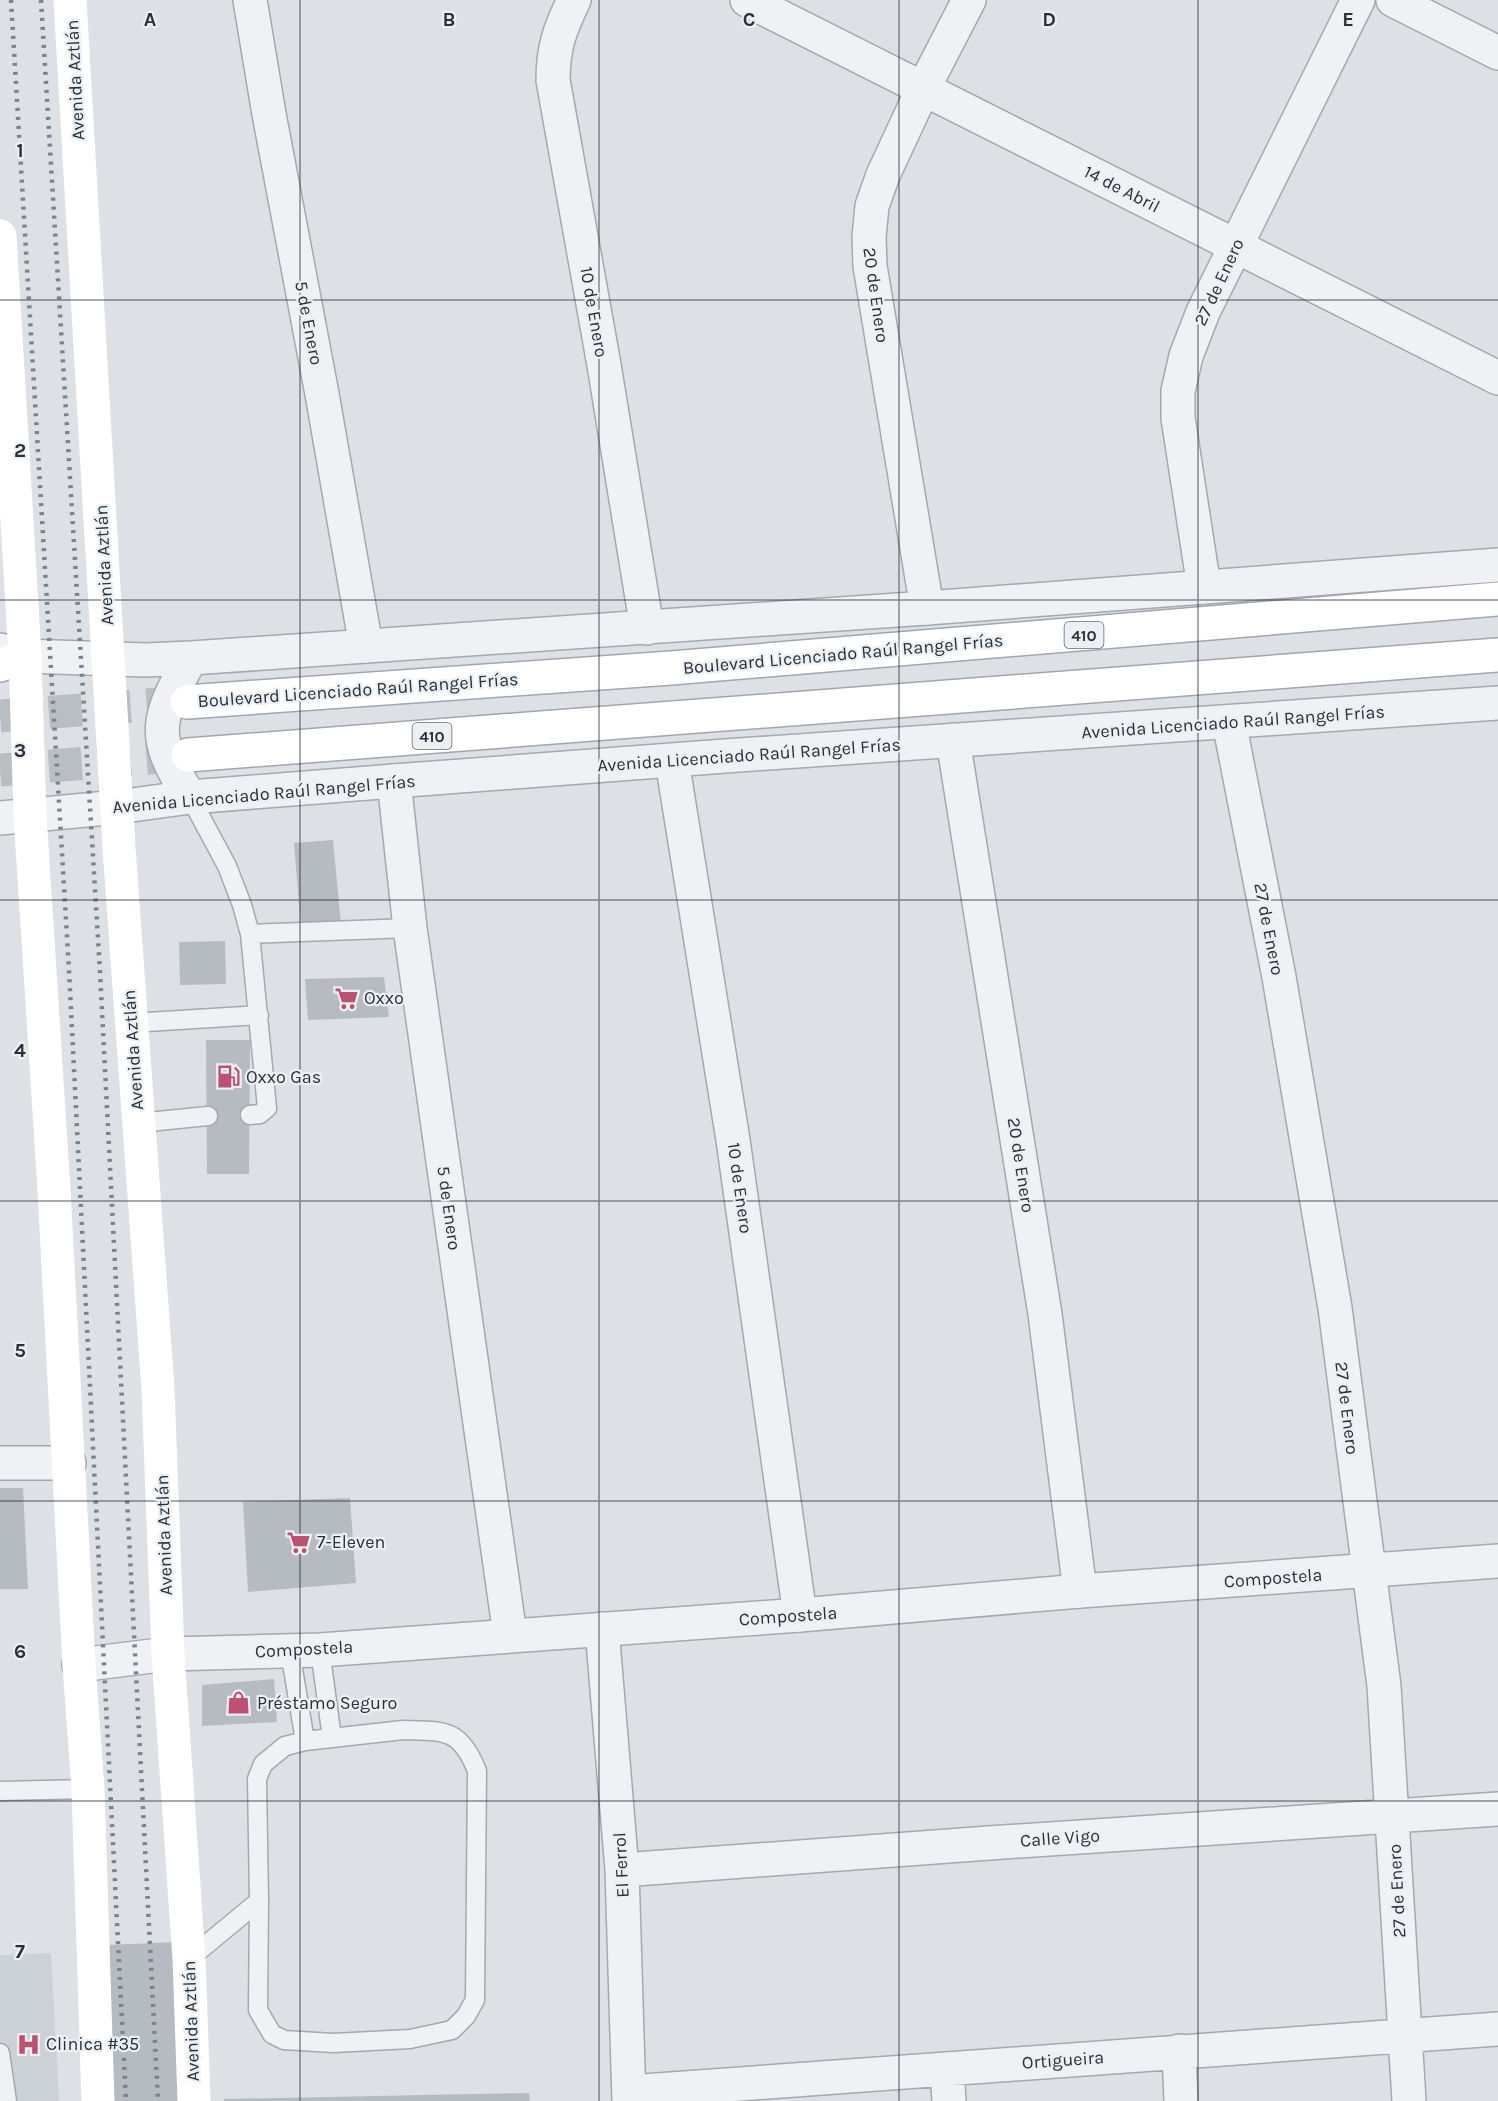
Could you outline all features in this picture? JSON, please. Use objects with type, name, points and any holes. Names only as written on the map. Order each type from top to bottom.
[{"type":"main road","name":"Avenida Aztlán","points":[[70,0],[131,1023],[158,1389],[168,1654],[189,1959],[194,2101]]},
{"type":"main road","points":[[0,236],[8,657],[15,816],[69,1463],[88,1789],[98,2101]]},
{"type":"main road","name":"Boulevard Licenciado Raúl Rangel Frías","points":[[187,702],[762,661],[1498,599]]},
{"type":"main road","name":"410","points":[[188,755],[1498,655]]},
{"type":"street","name":"5 de Enero","points":[[250,0],[366,646]]},
{"type":"street","name":"10 de Enero","points":[[574,0],[561,27],[553,57],[554,80],[647,628]]},
{"type":"street","name":"14 de Abril","points":[[747,0],[1498,378]]},
{"type":"street","name":"20 de Enero","points":[[927,608],[870,266],[869,237],[872,206],[883,175],[969,0]]},
{"type":"street","name":"27 de Enero","points":[[1204,587],[1178,418],[1178,391],[1189,347],[1235,246],[1358,0]]},
{"type":"street","points":[[1393,0],[1498,53]]},
{"type":"street","points":[[8,657],[110,657],[145,660],[191,658],[647,628],[1498,565]]},
{"type":"street","points":[[190,797],[176,776],[164,748],[162,722],[169,696],[191,658]]},
{"type":"street","name":"Avenida Licenciado Raúl Rangel Frías","points":[[15,816],[118,807],[190,797],[394,781],[1498,703]]},
{"type":"street","name":"27 de Enero","points":[[1229,723],[1278,977],[1333,1297],[1384,1686],[1393,1815],[1403,2035],[1409,2101]]},
{"type":"street","name":"20 de Enero","points":[[953,740],[1045,1314],[1080,1591]]},
{"type":"street","name":"10 de Enero","points":[[672,761],[733,1140],[800,1616]]},
{"type":"street","name":"5 de Enero","points":[[394,781],[410,927],[510,1635]]},
{"type":"street","points":[[0,1464],[69,1463]]},
{"type":"street","name":"Compostela","points":[[79,1665],[168,1654],[305,1650],[800,1616],[1080,1591],[1498,1561]]},
{"type":"street","name":"El Ferrol","points":[[602,1629],[622,1870],[629,2097]]},
{"type":"street","name":"Calle Vigo","points":[[622,1870],[1498,1809]]},
{"type":"street","name":"Ortigueira","points":[[629,2097],[947,2069],[1498,2029]]},
{"type":"street","points":[[1179,2051],[1181,2101]]},
{"type":"street","points":[[947,2069],[949,2101]]},
{"type":"lane","points":[[190,797],[227,866],[250,934],[267,1108],[260,1114],[250,1114]]},
{"type":"lane","points":[[250,934],[410,927]]},
{"type":"lane","points":[[131,1023],[259,1015]]},
{"type":"lane","points":[[138,1123],[208,1116]]},
{"type":"lane","points":[[305,1650],[332,1738]]},
{"type":"lane","points":[[305,1650],[305,1741]]},
{"type":"lane","points":[[402,1730],[442,1731],[458,1739],[469,1750],[477,1771],[475,2000],[466,2016],[452,2030],[410,2039],[333,2043],[284,2040],[272,2034],[258,2010],[259,1901],[256,1779],[263,1764],[285,1746],[305,1741],[402,1730]]},
{"type":"lane","points":[[0,1791],[88,1789]]},
{"type":"lane","points":[[189,1959],[259,1901]]},
{"type":"lane","points":[[0,2053],[7,2101]]},
{"type":"shaded area","name":"Clinica #35","points":[[51,1953],[59,2101],[0,2101],[0,1955]]},
{"type":"building","points":[[333,840],[341,924],[301,928],[294,843]]},
{"type":"building","points":[[225,941],[226,984],[180,985],[179,942]]},
{"type":"building","name":"Oxxo","points":[[384,977],[389,1017],[308,1020],[305,979]]},
{"type":"building","name":"Oxxo Gas","points":[[206,1040],[250,1040],[249,1174],[207,1174]]},
{"type":"building","points":[[0,1488],[23,1488],[28,1589],[0,1589]]},
{"type":"building","name":"7-Eleven","points":[[350,1498],[356,1583],[248,1592],[243,1502]]},
{"type":"building","name":"Préstamo Seguro","points":[[274,1679],[277,1722],[202,1726],[202,1685]]},
{"type":"building","points":[[178,1942],[187,2101],[91,2101],[83,1946]]},
{"type":"building","points":[[529,2093],[530,2101],[224,2101],[224,2099]]},
{"type":"tunnel","points":[[0,716],[187,702]]},
{"type":"tunnel","points":[[0,770],[188,755]]},
{"type":"railway","points":[[11,0],[69,970],[126,2101]]},
{"type":"railway","points":[[41,0],[100,972],[158,2101]]},
{"type":"place","name":"Oxxo","points":[[346,998]]},
{"type":"place","name":"Oxxo Gas","points":[[228,1077]]},
{"type":"place","name":"7-Eleven","points":[[299,1542]]},
{"type":"place","name":"Préstamo Seguro","points":[[239,1703]]},
{"type":"place","name":"Clinica #35","points":[[28,2044]]}]
